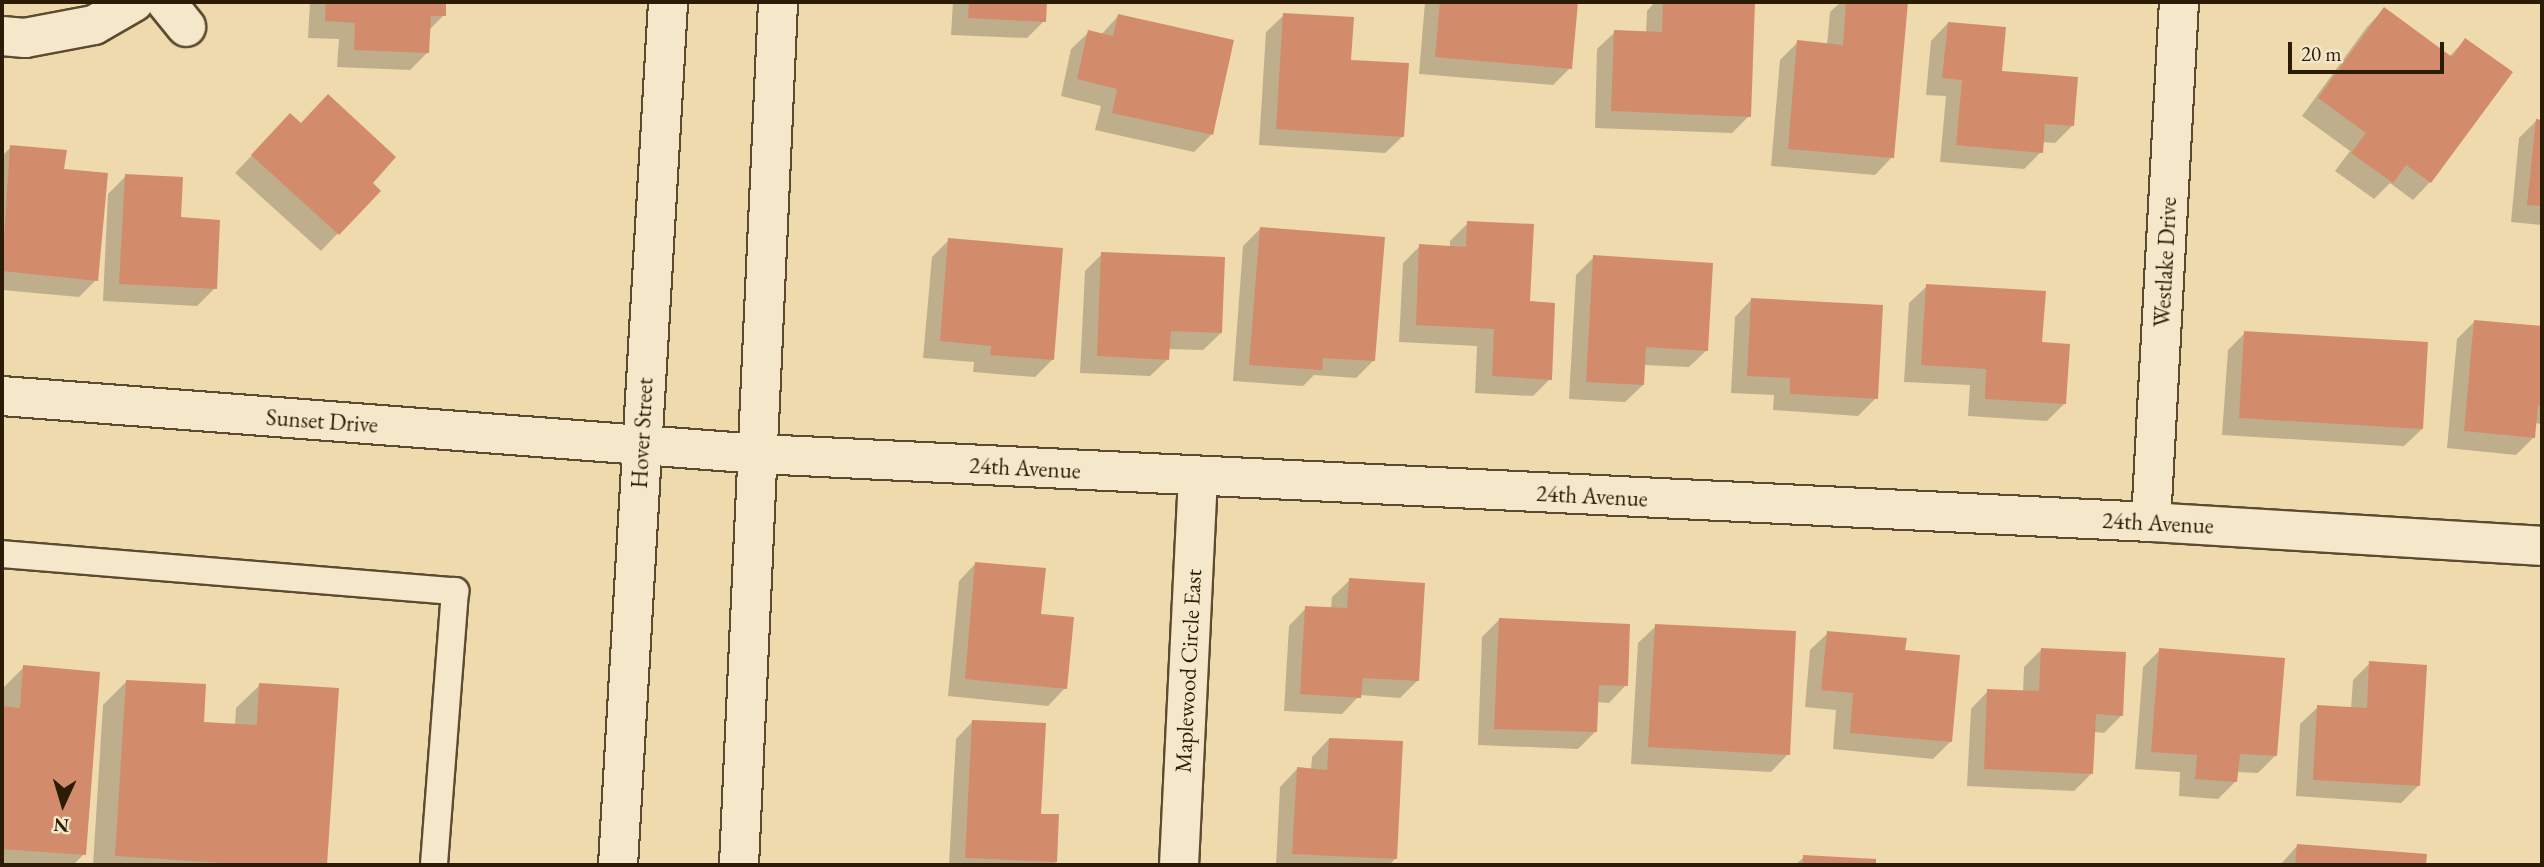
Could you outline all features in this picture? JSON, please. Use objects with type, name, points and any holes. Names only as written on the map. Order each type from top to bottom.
[{"type":"street","name":"Hover Street","points":[[618,865],[668,2]]},
{"type":"street","points":[[739,865],[760,454],[778,2]]},
{"type":"street","name":"Westlake Drive","points":[[2151,522],[2179,2]]},
{"type":"street","points":[[2,36],[25,38],[94,25],[122,10]]},
{"type":"street","name":"Sunset Drive","points":[[2,396],[641,446]]},
{"type":"street","name":"24th Avenue","points":[[641,446],[1198,478],[2151,522],[2542,546]]},
{"type":"street","name":"Maplewood Circle East","points":[[1179,865],[1198,478]]},
{"type":"lane","points":[[2,554],[456,591],[434,865]]},
{"type":"building","points":[[326,2],[446,2],[446,16],[431,16],[429,53],[354,50],[355,23],[325,21]]},
{"type":"building","points":[[969,2],[1047,2],[1046,22],[968,18]]},
{"type":"building","points":[[1440,2],[1578,2],[1572,69],[1435,57]]},
{"type":"building","points":[[1663,2],[1755,2],[1751,117],[1611,111],[1614,30],[1662,32]]},
{"type":"building","points":[[1846,2],[1908,2],[1894,158],[1788,149],[1797,40],[1843,45]]},
{"type":"building","points":[[2384,7],[2452,57],[2465,38],[2513,72],[2431,183],[2406,165],[2393,183],[2351,153],[2366,133],[2318,98]]},
{"type":"building","points":[[1283,13],[1354,17],[1351,60],[1409,63],[1404,137],[1276,129]]},
{"type":"building","points":[[1118,14],[1234,40],[1213,135],[1112,113],[1117,89],[1077,79],[1088,30],[1113,36]]},
{"type":"building","points":[[1948,22],[2006,27],[2002,71],[2078,77],[2074,126],[2045,124],[2043,153],[1956,145],[1962,80],[1942,78]]},
{"type":"building","points":[[328,94],[396,157],[373,183],[381,191],[339,235],[251,155],[290,113],[301,123]]},
{"type":"building","points":[[2536,119],[2542,120],[2542,206],[2527,205]]},
{"type":"building","points":[[10,145],[67,150],[64,169],[108,173],[98,281],[2,271]]},
{"type":"building","points":[[125,174],[183,177],[181,217],[220,220],[217,289],[119,284]]},
{"type":"building","points":[[1467,221],[1534,224],[1530,301],[1555,303],[1552,380],[1492,376],[1494,329],[1416,325],[1419,244],[1466,247]]},
{"type":"building","points":[[1260,227],[1385,237],[1375,361],[1323,358],[1322,370],[1249,365]]},
{"type":"building","points":[[948,238],[1063,248],[1054,360],[990,355],[991,346],[940,341]]},
{"type":"building","points":[[1101,252],[1225,257],[1222,333],[1171,331],[1169,360],[1097,356]]},
{"type":"building","points":[[1593,255],[1713,263],[1708,351],[1646,347],[1644,385],[1586,382]]},
{"type":"building","points":[[1926,284],[2046,291],[2042,342],[2070,344],[2066,404],[1985,399],[1986,369],[1921,365]]},
{"type":"building","points":[[1751,298],[1883,305],[1878,399],[1790,394],[1790,378],[1747,376]]},
{"type":"building","points":[[2474,320],[2542,326],[2542,406],[2538,405],[2535,438],[2464,431]]},
{"type":"building","points":[[2244,331],[2428,342],[2423,429],[2239,418]]},
{"type":"building","points":[[975,562],[1046,568],[1041,614],[1074,617],[1067,689],[965,679]]},
{"type":"building","points":[[1349,578],[1425,583],[1419,681],[1363,678],[1361,698],[1300,694],[1305,606],[1347,608]]},
{"type":"building","points":[[1499,618],[1630,624],[1628,686],[1599,685],[1597,732],[1494,729]]},
{"type":"building","points":[[1655,624],[1796,631],[1790,755],[1648,747]]},
{"type":"building","points":[[1827,631],[1907,638],[1905,650],[1960,655],[1952,742],[1850,733],[1853,693],[1821,690]]},
{"type":"building","points":[[2041,648],[2126,652],[2123,716],[2096,714],[2093,774],[1984,769],[1987,689],[2039,691]]},
{"type":"building","points":[[2159,648],[2285,658],[2277,756],[2240,754],[2237,782],[2195,779],[2197,755],[2151,752]]},
{"type":"building","points":[[2369,661],[2427,665],[2420,786],[2313,780],[2317,705],[2367,708]]},
{"type":"building","points":[[23,665],[100,672],[86,855],[2,849],[2,706],[20,708]]},
{"type":"building","points":[[126,680],[206,684],[204,722],[257,725],[259,683],[339,688],[327,865],[254,865],[115,856]]},
{"type":"building","points":[[972,720],[1046,723],[1041,814],[1059,814],[1057,862],[965,858]]},
{"type":"building","points":[[1329,738],[1403,741],[1397,859],[1292,854],[1297,767],[1327,770]]},
{"type":"building","points":[[2297,844],[2427,854],[2426,865],[2295,865]]},
{"type":"building","points":[[1803,855],[1876,859],[1876,865],[1803,865]]}]
